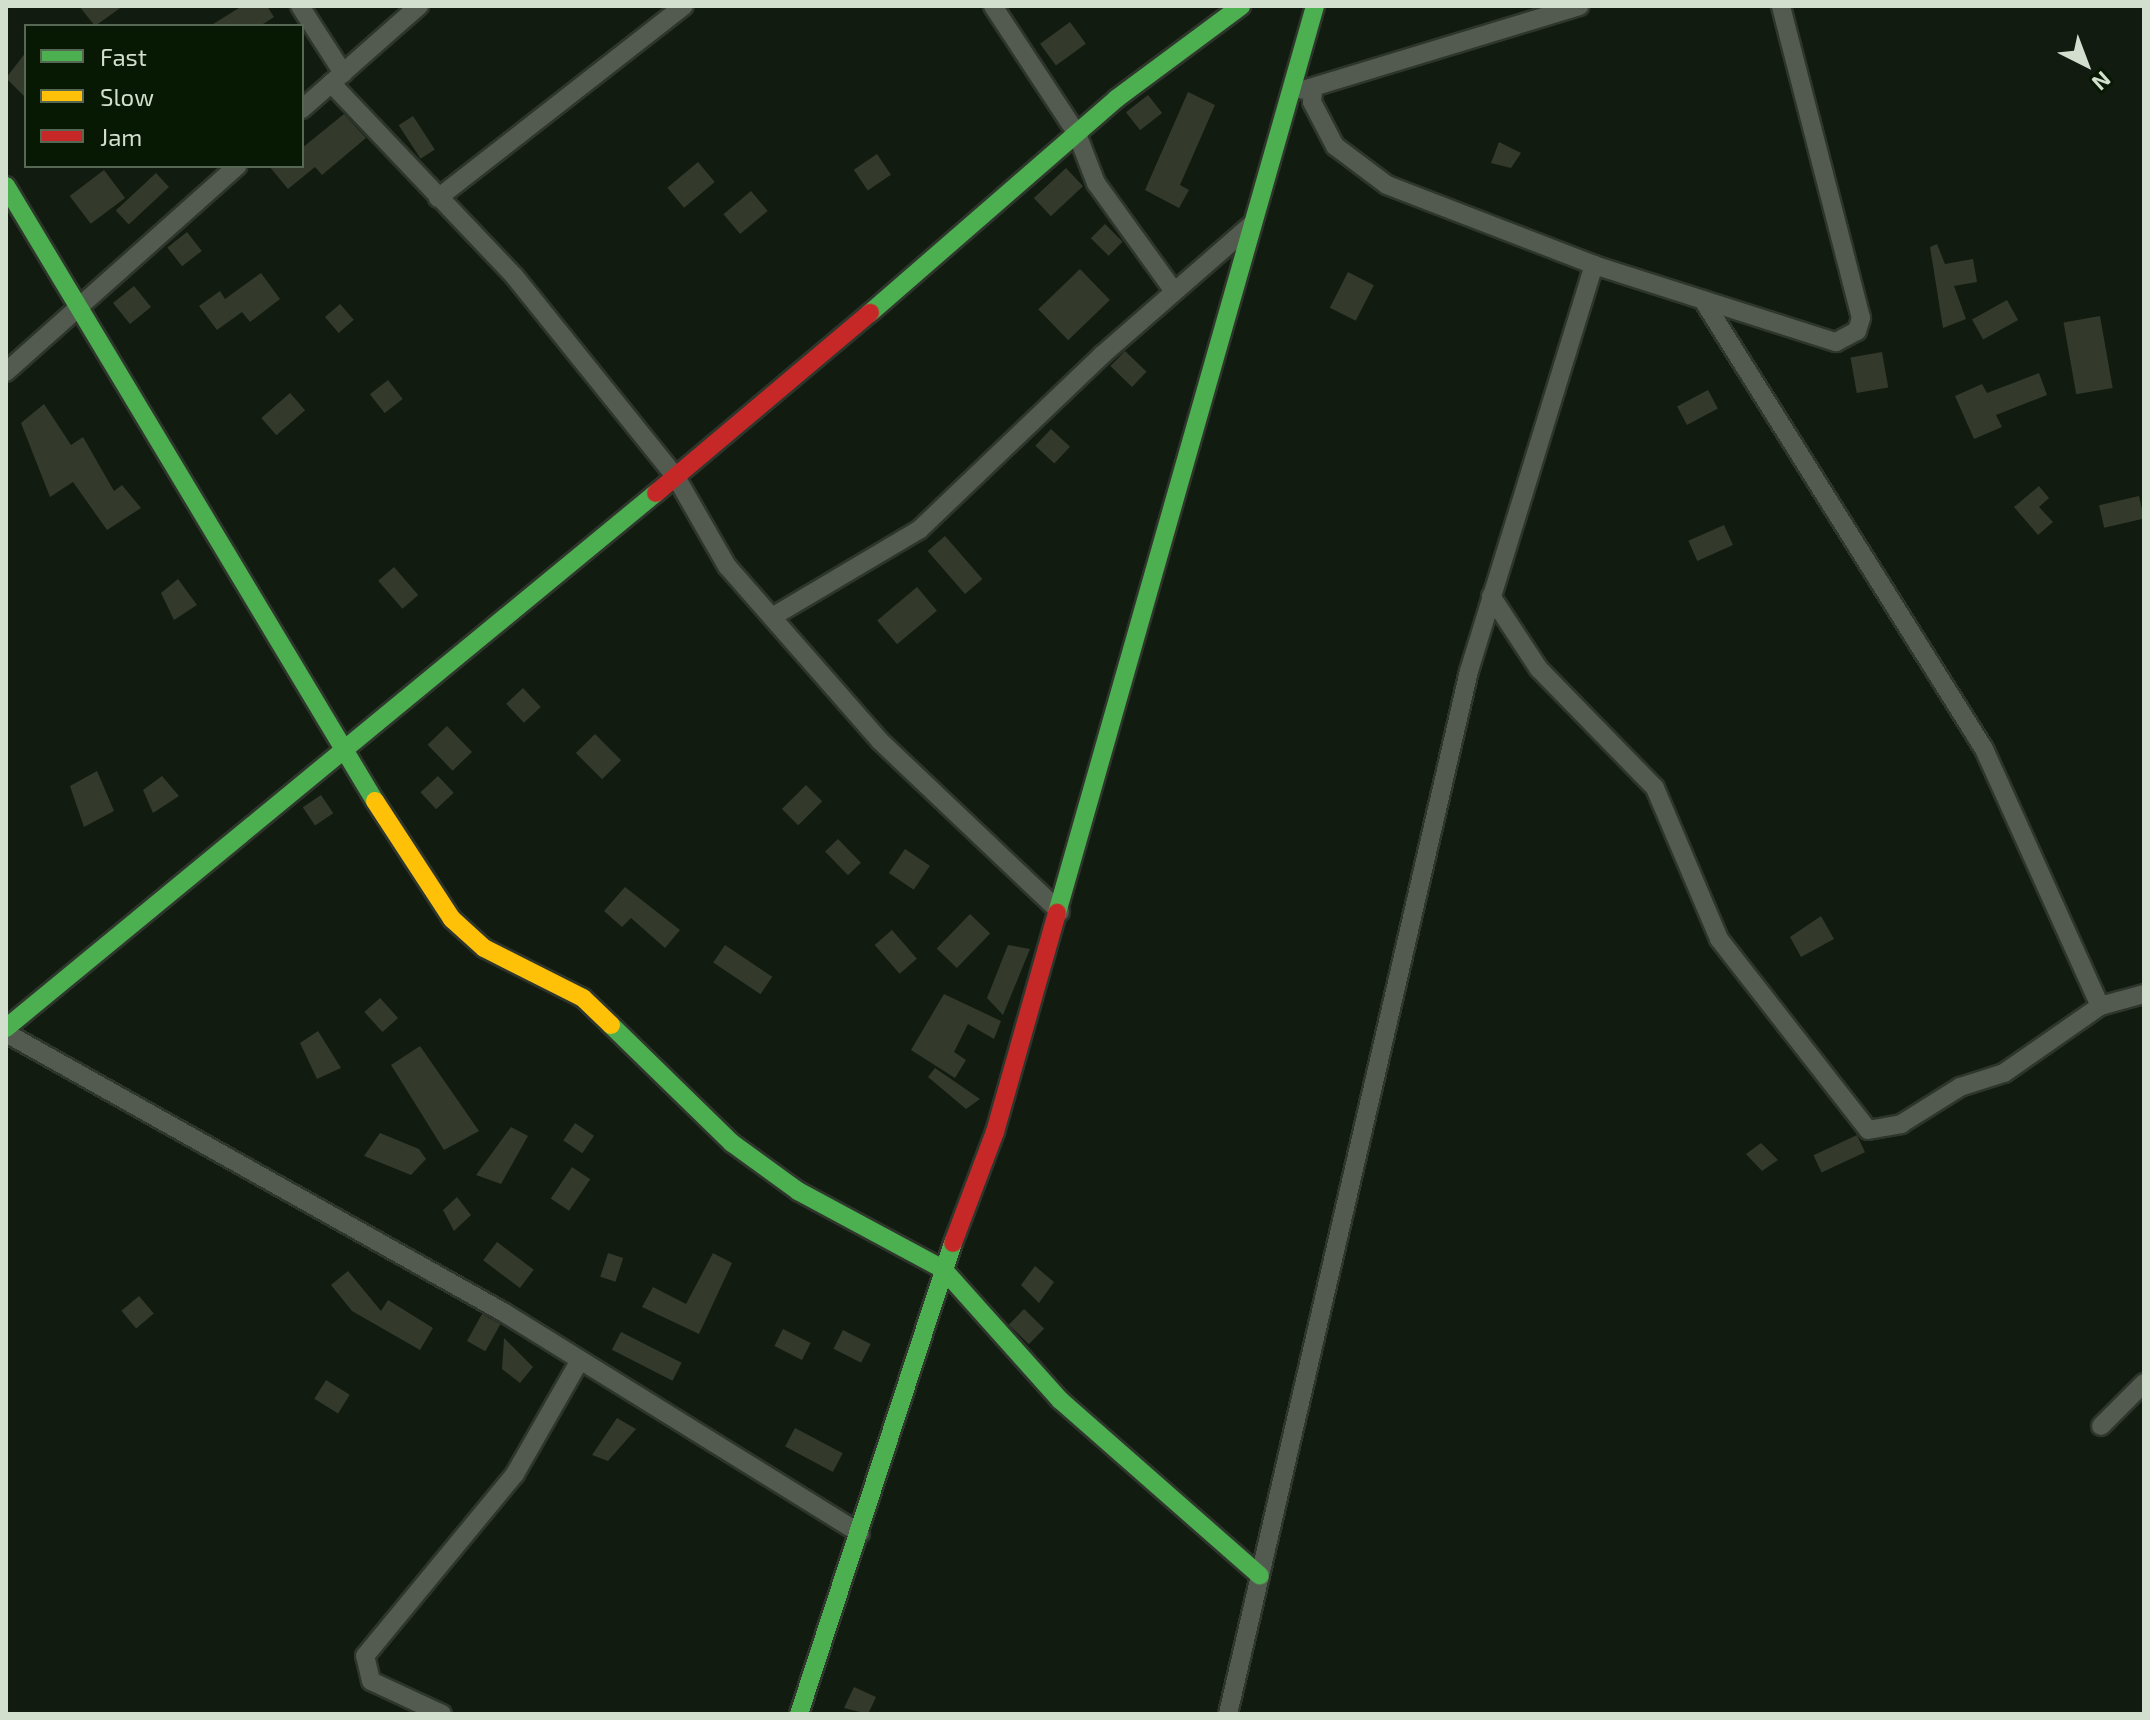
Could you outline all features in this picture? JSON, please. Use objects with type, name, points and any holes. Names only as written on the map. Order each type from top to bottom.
[{"type":"street","points":[[300,6],[337,78],[438,198],[515,277],[676,477],[727,566],[880,741],[1060,912]]},
{"type":"street","points":[[304,107],[419,6]]},
{"type":"street","points":[[438,198],[684,6]]},
{"type":"street","points":[[993,6],[1077,134],[1096,183],[1174,291]]},
{"type":"street","points":[[860,1533],[580,1360],[6,1030],[345,755],[1077,134],[1241,6]]},
{"type":"street","points":[[799,1714],[943,1269],[995,1132],[1260,217],[1304,90],[1315,6]]},
{"type":"street","points":[[1304,90],[1580,6]]},
{"type":"street","points":[[1304,90],[1325,131],[1353,165],[1454,213],[1594,265],[1836,342],[1849,339],[1859,325],[1781,6]]},
{"type":"street","points":[[6,372],[76,306],[235,168]]},
{"type":"street","points":[[6,186],[345,755],[452,919],[484,948],[583,998],[732,1143],[798,1191],[943,1269],[991,1329],[1060,1400],[1260,1576]]},
{"type":"street","points":[[772,617],[920,529],[1174,291],[1260,217]]},
{"type":"street","points":[[1228,1714],[1360,1124],[1421,901],[1491,596],[1561,389],[1594,265]]},
{"type":"street","points":[[1703,300],[1984,749],[2100,1006]]},
{"type":"street","points":[[1491,596],[1539,669],[1655,788],[1719,939],[1868,1130],[1901,1124],[1960,1087],[2004,1073],[2100,1006],[2144,994]]},
{"type":"street","points":[[442,1714],[371,1681],[365,1656],[515,1474],[580,1360]]},
{"type":"street","points":[[2101,1426],[2144,1383]]},
{"type":"building","points":[[79,6],[123,6],[98,24],[93,24]]},
{"type":"building","points":[[242,6],[267,6],[274,17],[263,24],[213,24]]},
{"type":"building","points":[[1070,22],[1086,44],[1056,66],[1040,44]]},
{"type":"building","points":[[24,55],[24,96],[6,78]]},
{"type":"building","points":[[1188,92],[1215,105],[1180,185],[1189,190],[1179,208],[1145,190]]},
{"type":"building","points":[[1148,95],[1162,113],[1140,130],[1126,112]]},
{"type":"building","points":[[344,114],[366,138],[322,175],[315,167],[288,189],[271,168],[304,168],[304,146]]},
{"type":"building","points":[[413,116],[435,150],[421,159],[399,125]]},
{"type":"building","points":[[1499,142],[1521,153],[1511,168],[1491,163]]},
{"type":"building","points":[[877,154],[891,175],[868,190],[854,170]]},
{"type":"building","points":[[698,162],[715,182],[684,208],[667,188]]},
{"type":"building","points":[[1066,168],[1083,186],[1051,216],[1034,198]]},
{"type":"building","points":[[104,170],[125,198],[91,224],[70,196]]},
{"type":"building","points":[[156,173],[169,187],[129,224],[116,211]]},
{"type":"building","points":[[751,191],[768,211],[740,234],[723,214]]},
{"type":"building","points":[[1105,224],[1123,242],[1109,256],[1091,238]]},
{"type":"building","points":[[187,232],[202,251],[182,266],[167,247]]},
{"type":"building","points":[[1937,244],[1945,264],[1973,259],[1977,282],[1954,286],[1966,319],[1943,328],[1930,247]]},
{"type":"building","points":[[1080,269],[1110,300],[1068,340],[1038,309]]},
{"type":"building","points":[[1348,272],[1374,285],[1356,321],[1330,308]]},
{"type":"building","points":[[261,273],[280,299],[250,322],[242,312],[217,330],[199,306],[220,291],[225,299]]},
{"type":"building","points":[[134,286],[151,307],[130,324],[113,303]]},
{"type":"building","points":[[2007,300],[2018,320],[1983,340],[1972,319]]},
{"type":"building","points":[[340,304],[354,320],[339,333],[325,317]]},
{"type":"building","points":[[2100,316],[2113,388],[2076,394],[2064,322]]},
{"type":"building","points":[[1125,351],[1147,372],[1132,387],[1110,366]]},
{"type":"building","points":[[1882,352],[1888,387],[1857,393],[1850,358]]},
{"type":"building","points":[[2039,373],[2047,395],[1996,415],[2002,427],[1974,439],[1955,396],[1982,384],[1987,393]]},
{"type":"building","points":[[388,380],[403,399],[385,413],[370,394]]},
{"type":"building","points":[[1708,390],[1718,409],[1687,425],[1677,406]]},
{"type":"building","points":[[290,393],[305,410],[276,435],[261,418]]},
{"type":"building","points":[[44,404],[71,445],[83,437],[114,491],[122,485],[141,508],[107,530],[73,482],[50,497],[21,423]]},
{"type":"building","points":[[1051,429],[1070,447],[1054,464],[1035,446]]},
{"type":"building","points":[[2039,486],[2049,498],[2039,507],[2053,522],[2038,535],[2014,507]]},
{"type":"building","points":[[2139,496],[2144,518],[2104,528],[2099,505]]},
{"type":"building","points":[[1724,525],[1733,545],[1697,561],[1688,541]]},
{"type":"building","points":[[945,536],[982,579],[965,594],[928,551]]},
{"type":"building","points":[[394,567],[418,595],[402,609],[378,581]]},
{"type":"building","points":[[178,579],[197,605],[174,620],[161,593]]},
{"type":"building","points":[[917,587],[937,611],[897,644],[877,620]]},
{"type":"building","points":[[523,688],[541,707],[524,723],[506,704]]},
{"type":"building","points":[[447,726],[472,752],[453,771],[428,745]]},
{"type":"building","points":[[595,734],[621,760],[602,779],[576,753]]},
{"type":"building","points":[[97,771],[114,811],[84,827],[70,786]]},
{"type":"building","points":[[162,776],[179,796],[153,813],[143,790]]},
{"type":"building","points":[[438,776],[454,793],[436,809],[420,792]]},
{"type":"building","points":[[806,785],[822,801],[798,825],[782,809]]},
{"type":"building","points":[[321,795],[333,813],[315,826],[303,807]]},
{"type":"building","points":[[838,839],[861,863],[848,875],[825,852]]},
{"type":"building","points":[[905,849],[930,866],[914,890],[889,873]]},
{"type":"building","points":[[625,887],[680,930],[665,948],[631,918],[622,927],[604,911]]},
{"type":"building","points":[[970,914],[990,933],[957,968],[937,949]]},
{"type":"building","points":[[1821,916],[1834,939],[1801,957],[1790,937]]},
{"type":"building","points":[[892,930],[917,959],[900,974],[875,945]]},
{"type":"building","points":[[725,945],[772,977],[761,994],[713,962]]},
{"type":"building","points":[[1008,945],[1030,949],[1003,1015],[987,998]]},
{"type":"building","points":[[944,994],[1001,1021],[994,1039],[968,1024],[954,1052],[966,1060],[955,1078],[911,1050]]},
{"type":"building","points":[[380,998],[398,1018],[382,1032],[364,1012]]},
{"type":"building","points":[[318,1031],[341,1068],[317,1079],[300,1043]]},
{"type":"building","points":[[420,1046],[479,1131],[444,1150],[391,1065]]},
{"type":"building","points":[[935,1068],[980,1099],[966,1109],[928,1077]]},
{"type":"building","points":[[575,1123],[594,1136],[582,1153],[563,1140]]},
{"type":"building","points":[[511,1127],[528,1136],[501,1184],[476,1175]]},
{"type":"building","points":[[380,1133],[419,1149],[426,1159],[411,1175],[364,1156]]},
{"type":"building","points":[[1857,1135],[1865,1152],[1822,1173],[1813,1155]]},
{"type":"building","points":[[1761,1143],[1778,1160],[1762,1171],[1746,1154]]},
{"type":"building","points":[[572,1167],[590,1179],[569,1211],[551,1199]]},
{"type":"building","points":[[457,1197],[471,1215],[454,1231],[443,1210]]},
{"type":"building","points":[[497,1242],[534,1270],[520,1288],[483,1260]]},
{"type":"building","points":[[608,1253],[623,1258],[615,1282],[600,1277]]},
{"type":"building","points":[[713,1253],[732,1263],[699,1334],[642,1307],[653,1287],[686,1304]]},
{"type":"building","points":[[1035,1266],[1054,1282],[1039,1303],[1021,1285]]},
{"type":"building","points":[[348,1271],[381,1311],[388,1300],[433,1328],[420,1350],[352,1311],[331,1285]]},
{"type":"building","points":[[139,1296],[154,1314],[136,1328],[121,1311]]},
{"type":"building","points":[[1024,1309],[1044,1328],[1029,1344],[1009,1325]]},
{"type":"building","points":[[482,1314],[500,1324],[485,1351],[467,1341]]},
{"type":"building","points":[[783,1329],[811,1343],[802,1360],[774,1346]]},
{"type":"building","points":[[843,1330],[871,1344],[861,1363],[833,1349]]},
{"type":"building","points":[[621,1332],[682,1363],[673,1381],[612,1350]]},
{"type":"building","points":[[504,1338],[533,1367],[520,1383],[502,1369]]},
{"type":"building","points":[[326,1380],[350,1395],[338,1413],[314,1399]]},
{"type":"building","points":[[617,1418],[636,1429],[608,1461],[592,1455]]},
{"type":"building","points":[[795,1428],[843,1453],[833,1472],[785,1447]]},
{"type":"building","points":[[854,1687],[876,1697],[868,1714],[844,1708]]},
{"type":"traffic: fast","points":[[870,313],[1116,99],[1241,6]]},
{"type":"traffic: fast","points":[[1057,913],[1315,6]]},
{"type":"traffic: fast","points":[[6,186],[375,801]]},
{"type":"traffic: fast","points":[[6,1028],[656,493]]},
{"type":"traffic: fast","points":[[611,1025],[732,1143],[798,1191],[943,1269],[1060,1400],[1260,1576]]},
{"type":"traffic: fast","points":[[799,1714],[953,1243]]},
{"type":"traffic: slow","points":[[375,801],[452,919],[484,948],[583,998],[611,1025]]},
{"type":"traffic: jam","points":[[656,493],[870,313]]},
{"type":"traffic: jam","points":[[953,1243],[995,1132],[1057,913]]}]
